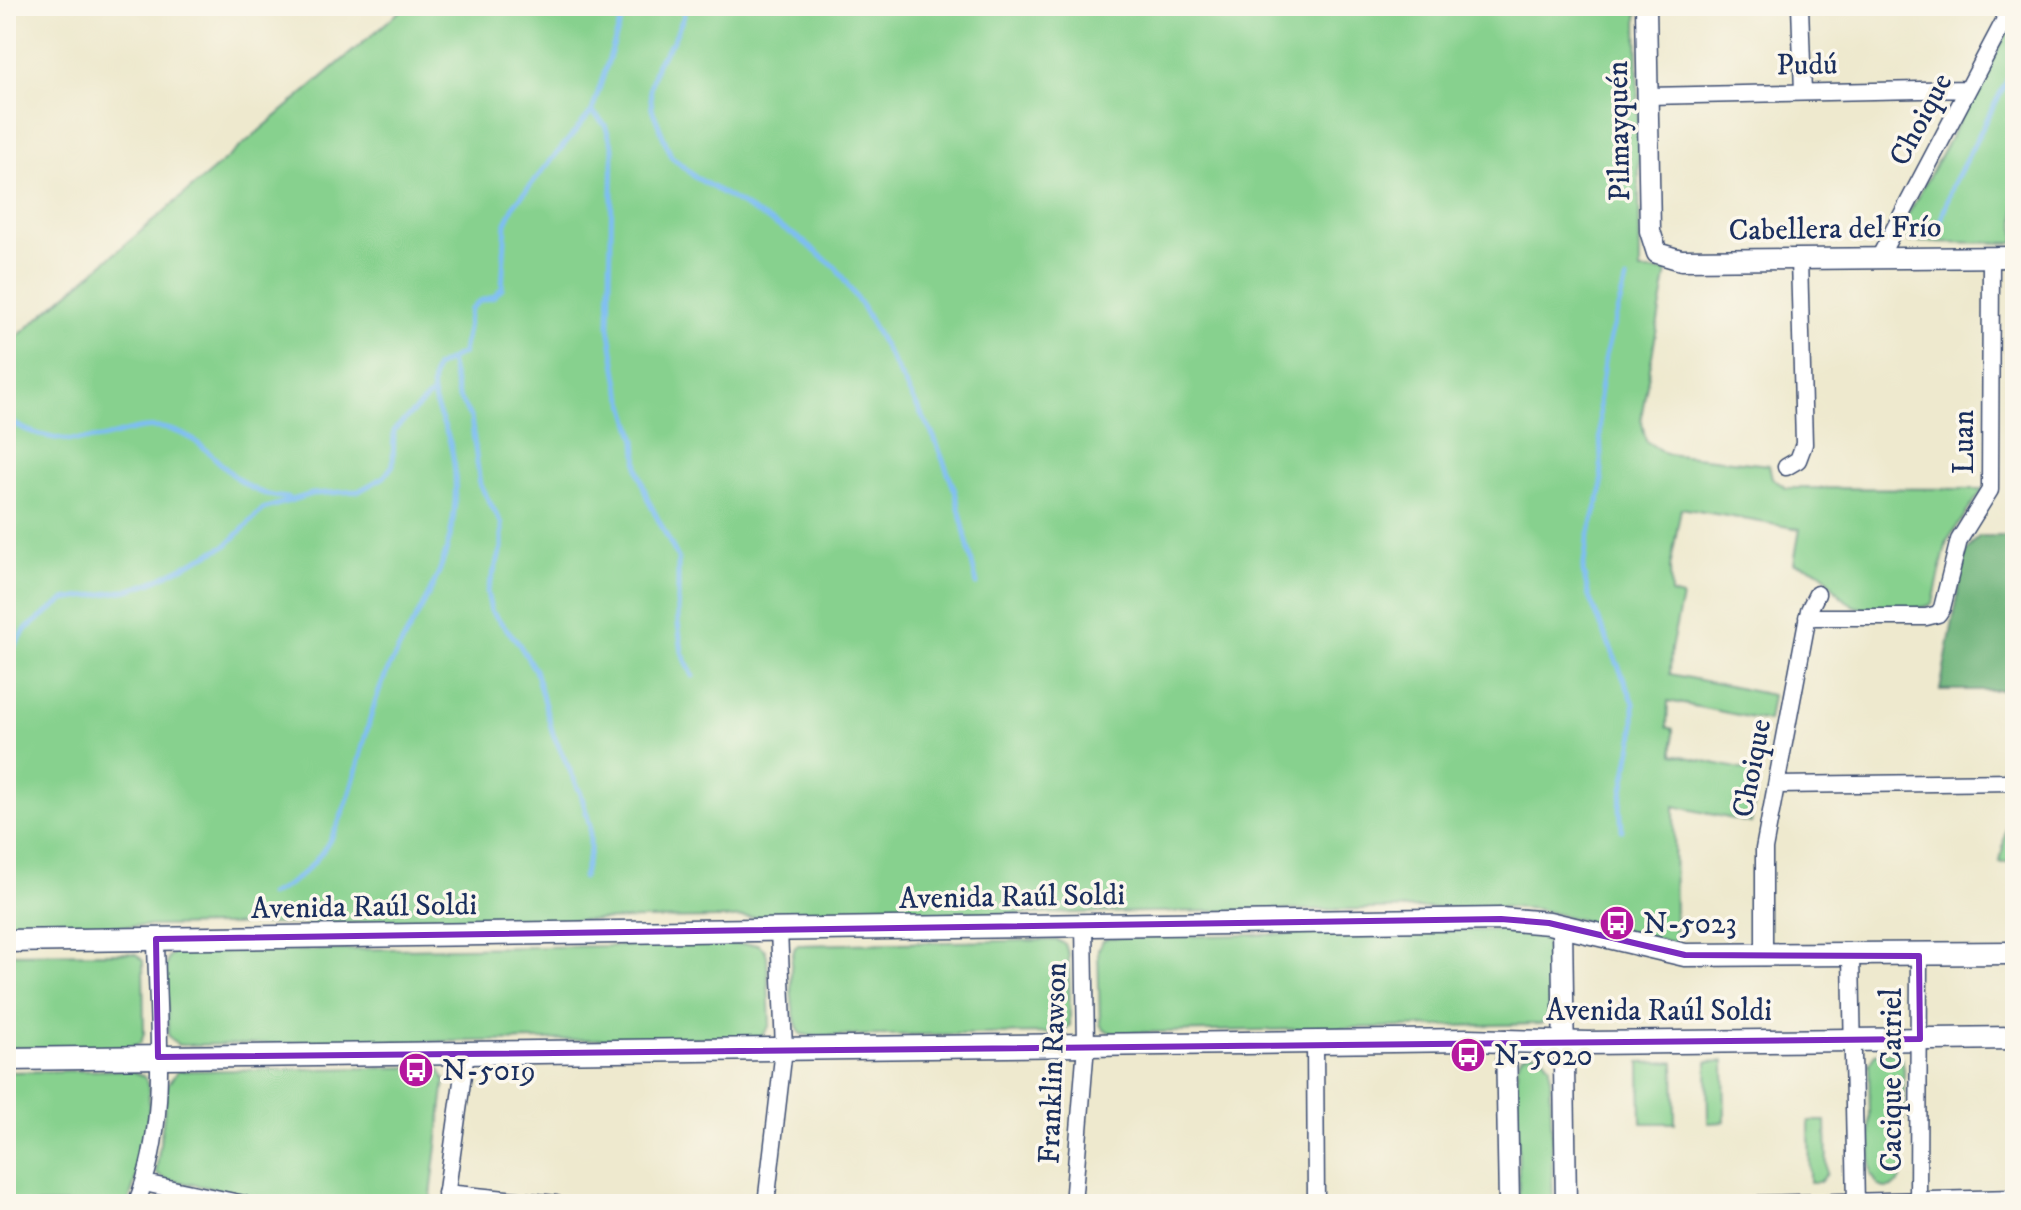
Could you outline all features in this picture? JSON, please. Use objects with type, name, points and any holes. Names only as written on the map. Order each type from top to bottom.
[{"type":"main road","name":"Avenida Raúl Soldi","points":[[6,941],[1501,919],[1562,926],[1685,955],[1764,957],[2015,953]]},
{"type":"main road","name":"Avenida Raúl Soldi","points":[[6,1059],[1506,1040],[2015,1038]]},
{"type":"street","name":"Pilmayquén","points":[[1646,6],[1650,231],[1657,253]]},
{"type":"street","points":[[1800,6],[1803,92]]},
{"type":"street","name":"Choique","points":[[1879,258],[2012,6]]},
{"type":"street","name":"Pudú","points":[[1648,96],[1967,89]]},
{"type":"street","name":"Cabellera del Frío","points":[[1657,253],[1681,260],[2015,257]]},
{"type":"street","name":"Luan","points":[[1807,617],[1938,614],[1959,540],[1990,490],[1991,257]]},
{"type":"street","points":[[1786,467],[1798,460],[1804,444],[1799,259]]},
{"type":"street","name":"Choique","points":[[1764,957],[1763,864],[1807,617],[1817,594]]},
{"type":"street","points":[[1777,785],[2015,782]]},
{"type":"street","name":"Franklin Rawson","points":[[1073,1204],[1086,1045],[1084,925]]},
{"type":"street","points":[[1562,926],[1566,1204]]},
{"type":"street","points":[[766,1204],[784,1049],[779,930]]},
{"type":"street","points":[[136,1204],[144,1183],[158,1092],[156,939]]},
{"type":"street","name":"Cacique Catriel","points":[[1851,956],[1856,1202]]},
{"type":"street","name":"Cacique Catriel","points":[[1918,1202],[1919,956]]},
{"type":"street","points":[[1506,1040],[1509,1204]]},
{"type":"street","points":[[1315,1042],[1316,1204]]},
{"type":"street","points":[[466,1053],[446,1199],[556,1204]]},
{"type":"street","points":[[144,1183],[244,1204]]},
{"type":"street","points":[[1759,1204],[2015,1198]]},
{"type":"highlighted area","points":[[1501,919],[1549,923],[1685,955],[1919,956],[1920,1039],[158,1057],[156,939]]},
{"type":"green space","points":[[406,6],[1637,6],[1640,271],[1667,271],[1641,418],[1646,441],[1666,454],[1769,465],[1772,478],[1786,488],[1983,489],[1947,541],[1933,603],[1907,609],[1881,610],[1853,605],[1824,575],[1808,566],[1794,563],[1800,529],[1681,508],[1670,568],[1671,594],[1682,597],[1671,649],[1670,674],[1772,695],[1768,721],[1668,701],[1667,727],[1673,729],[1673,754],[1759,773],[1751,823],[1674,806],[1675,943],[1537,909],[1510,907],[6,928],[6,346]]},
{"type":"green space","points":[[2015,19],[2015,243],[1909,242],[1904,233],[1904,222]]},
{"type":"green space","points":[[1979,536],[2007,536],[2015,546],[2015,690],[1940,690],[1966,552]]},
{"type":"green space","points":[[2011,800],[2015,800],[2015,862],[2000,863]]},
{"type":"green space","points":[[1533,929],[1540,932],[1546,941],[1549,1009],[1546,1020],[1541,1024],[1112,1033],[1100,1024],[1098,950],[1102,941],[1109,938]]},
{"type":"green space","points":[[1057,940],[1065,944],[1069,956],[1070,1025],[1061,1033],[811,1036],[801,1034],[798,1027],[792,1004],[791,975],[797,945]]},
{"type":"green space","points":[[758,944],[767,956],[770,1025],[762,1037],[178,1045],[168,1036],[166,966],[168,957],[176,952]]},
{"type":"green space","points":[[6,954],[136,954],[143,961],[144,1033],[141,1043],[130,1047],[6,1048]]},
{"type":"green space","points":[[1892,1052],[1902,1059],[1904,1069],[1902,1174],[1896,1184],[1887,1188],[1879,1186],[1871,1174],[1869,1063],[1875,1054]]},
{"type":"green space","points":[[1530,1053],[1541,1054],[1550,1065],[1553,1204],[1519,1204],[1517,1067],[1521,1057]]},
{"type":"green space","points":[[1724,1061],[1725,1122],[1708,1123],[1707,1062]]},
{"type":"green space","points":[[1674,1062],[1675,1123],[1641,1123],[1640,1063]]},
{"type":"green space","points":[[440,1069],[445,1080],[430,1204],[291,1204],[166,1179],[156,1173],[168,1084],[178,1071]]},
{"type":"green space","points":[[129,1070],[144,1076],[149,1102],[145,1139],[128,1204],[6,1204],[6,1072]]},
{"type":"green space","points":[[1809,1121],[1826,1121],[1827,1174],[1820,1182],[1810,1182]]},
{"type":"waterway","points":[[269,895],[299,877],[321,853],[337,826],[349,796],[376,699],[431,589],[447,548],[455,501],[455,474],[448,437],[432,388],[436,367],[463,353],[470,309],[480,301],[493,297],[502,288],[506,223],[515,204],[592,111],[626,6]]},
{"type":"waterway","points":[[683,6],[684,16],[673,41],[657,63],[650,88],[652,109],[671,156],[695,177],[799,238],[836,268],[863,308],[934,437],[955,491],[977,584]]},
{"type":"waterway","points":[[1935,237],[1953,185],[2015,65]]},
{"type":"waterway","points":[[592,111],[605,125],[613,147],[609,327],[619,385],[636,440],[638,470],[648,500],[678,558],[678,623],[682,652],[693,676]]},
{"type":"waterway","points":[[1622,830],[1620,806],[1634,734],[1634,703],[1589,597],[1583,571],[1587,542],[1602,488],[1599,397],[1605,356],[1626,280]]},
{"type":"waterway","points":[[450,361],[458,396],[471,418],[480,485],[502,524],[502,548],[487,592],[491,611],[517,641],[535,670],[553,734],[581,794],[590,826],[590,851],[583,878]]},
{"type":"waterway","points":[[6,658],[26,629],[64,600],[129,590],[150,583],[227,545],[263,509],[312,494],[359,491],[384,477],[393,465],[394,430],[432,394]]},
{"type":"waterway","points":[[6,418],[27,430],[64,439],[101,438],[154,427],[181,433],[197,442],[249,487],[288,498]]},
{"type":"place","name":"N-5023","points":[[1617,923]]},
{"type":"place","name":"N-5020","points":[[1468,1055]]},
{"type":"place","name":"N-5019","points":[[416,1070]]}]
